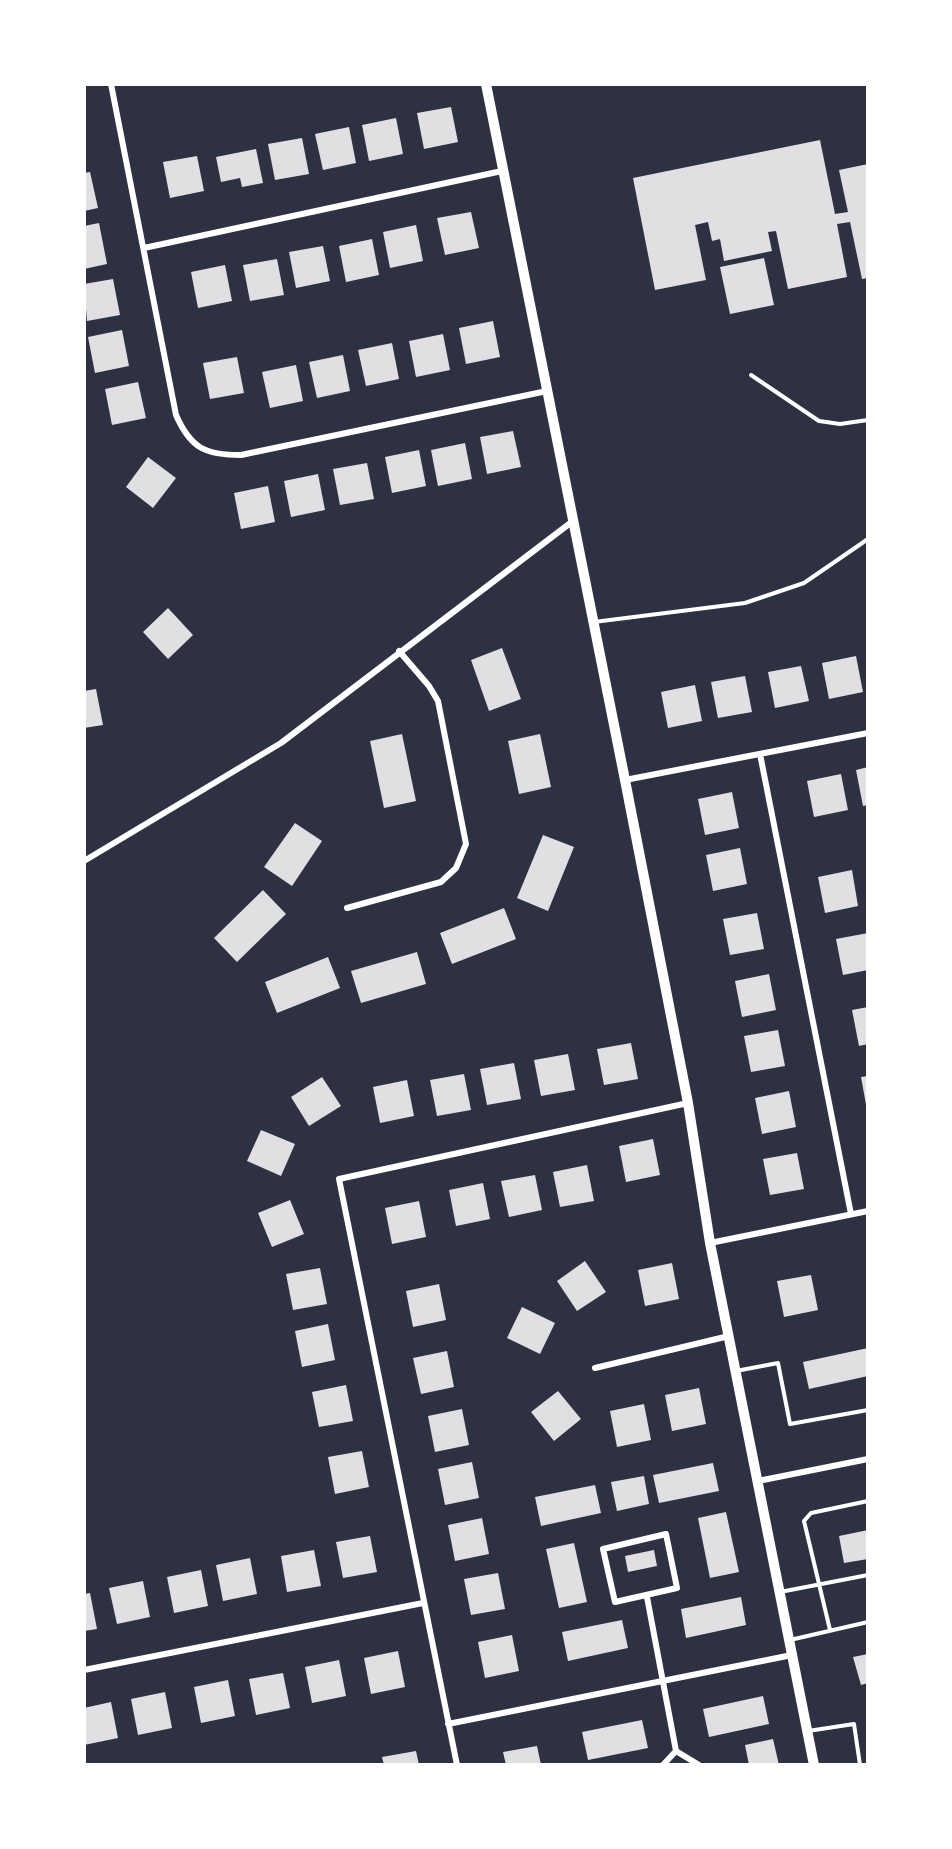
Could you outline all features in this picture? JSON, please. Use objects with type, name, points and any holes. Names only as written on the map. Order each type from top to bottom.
[{"type":"main road","points":[[486,84],[625,780],[688,1103],[710,1243],[814,1765]]},
{"type":"street","points":[[111,84],[176,416],[183,431],[195,444],[214,455],[241,455],[547,391]]},
{"type":"street","points":[[144,248],[502,171]]},
{"type":"street","points":[[84,861],[281,743],[399,651],[573,521]]},
{"type":"street","points":[[347,908],[441,882],[456,868],[466,844],[438,701],[429,686],[399,651]]},
{"type":"street","points":[[625,780],[868,733]]},
{"type":"street","points":[[760,754],[851,1214]]},
{"type":"street","points":[[457,1765],[339,1179],[688,1103]]},
{"type":"street","points":[[710,1243],[868,1211]]},
{"type":"street","points":[[595,1368],[729,1336]]},
{"type":"street","points":[[758,1481],[868,1458]]},
{"type":"street","points":[[666,1534],[677,1588],[647,1597],[615,1602],[603,1549],[666,1534]]},
{"type":"street","points":[[647,1597],[675,1751],[663,1765]]},
{"type":"street","points":[[84,1670],[423,1603]]},
{"type":"street","points":[[448,1724],[792,1655]]},
{"type":"street","points":[[675,1751],[699,1765]]},
{"type":"lane","points":[[751,375],[819,421],[840,424],[868,420]]},
{"type":"lane","points":[[593,622],[745,603],[804,583],[868,539]]},
{"type":"lane","points":[[736,1371],[778,1363],[790,1424],[868,1410]]},
{"type":"lane","points":[[830,1630],[804,1521],[806,1516],[868,1501]]},
{"type":"lane","points":[[779,1592],[868,1575]]},
{"type":"lane","points":[[789,1640],[868,1622]]},
{"type":"lane","points":[[807,1732],[854,1724],[860,1765]]},
{"type":"building","points":[[451,107],[458,142],[424,149],[417,113]]},
{"type":"building","points":[[396,118],[403,154],[369,161],[362,125]]},
{"type":"building","points":[[349,127],[356,163],[323,170],[315,134]]},
{"type":"building","points":[[302,138],[309,174],[275,180],[268,144]]},
{"type":"building","points":[[820,140],[835,214],[848,212],[839,170],[868,164],[868,278],[862,279],[850,222],[837,224],[847,277],[788,289],[776,231],[768,232],[772,251],[724,261],[720,239],[712,241],[708,222],[695,225],[706,280],[655,290],[633,178]]},
{"type":"building","points":[[256,149],[263,183],[242,187],[240,178],[221,182],[216,157]]},
{"type":"building","points":[[197,156],[204,191],[170,198],[163,162]]},
{"type":"building","points":[[90,172],[98,208],[84,211],[84,173]]},
{"type":"building","points":[[471,212],[479,248],[445,255],[437,218]]},
{"type":"building","points":[[99,223],[107,264],[84,269],[84,226]]},
{"type":"building","points":[[416,225],[423,261],[390,268],[383,232]]},
{"type":"building","points":[[372,239],[379,275],[346,282],[339,246]]},
{"type":"building","points":[[323,246],[330,281],[296,288],[289,252]]},
{"type":"building","points":[[764,258],[774,305],[730,314],[720,267]]},
{"type":"building","points":[[277,259],[284,295],[250,301],[243,265]]},
{"type":"building","points":[[225,265],[232,301],[198,308],[191,272]]},
{"type":"building","points":[[113,279],[120,315],[87,321],[84,284]]},
{"type":"building","points":[[493,321],[500,357],[466,364],[459,328]]},
{"type":"building","points":[[122,330],[129,366],[95,373],[88,337]]},
{"type":"building","points":[[443,334],[450,370],[416,377],[409,341]]},
{"type":"building","points":[[392,343],[399,379],[366,386],[358,350]]},
{"type":"building","points":[[343,355],[350,391],[317,398],[309,362]]},
{"type":"building","points":[[237,357],[244,393],[210,399],[203,363]]},
{"type":"building","points":[[296,365],[303,401],[270,408],[262,372]]},
{"type":"building","points":[[138,382],[146,418],[112,425],[105,389]]},
{"type":"building","points":[[513,431],[521,467],[487,474],[480,437]]},
{"type":"building","points":[[465,443],[472,479],[438,486],[431,450]]},
{"type":"building","points":[[419,450],[426,486],[392,493],[385,457]]},
{"type":"building","points":[[148,457],[176,478],[153,508],[126,487]]},
{"type":"building","points":[[367,463],[374,499],[340,505],[333,469]]},
{"type":"building","points":[[318,474],[325,510],[291,517],[284,481]]},
{"type":"building","points":[[268,486],[275,522],[241,529],[234,493]]},
{"type":"building","points":[[168,608],[193,635],[168,659],[143,632]]},
{"type":"building","points":[[502,648],[521,699],[489,711],[471,660]]},
{"type":"building","points":[[856,656],[863,692],[829,699],[822,663]]},
{"type":"building","points":[[801,666],[809,701],[775,708],[768,672]]},
{"type":"building","points":[[745,676],[752,712],[718,718],[711,682]]},
{"type":"building","points":[[695,685],[702,721],[668,728],[661,692]]},
{"type":"building","points":[[96,689],[103,725],[84,728],[84,691]]},
{"type":"building","points":[[402,734],[416,801],[384,808],[370,741]]},
{"type":"building","points":[[540,734],[551,787],[519,794],[508,741]]},
{"type":"building","points":[[868,767],[868,805],[863,806],[856,770]]},
{"type":"building","points":[[841,774],[848,810],[814,817],[807,781]]},
{"type":"building","points":[[732,792],[739,828],[705,835],[698,799]]},
{"type":"building","points":[[295,823],[322,841],[292,886],[264,867]]},
{"type":"building","points":[[543,835],[574,847],[548,911],[517,898]]},
{"type":"building","points":[[740,848],[747,884],[713,891],[706,855]]},
{"type":"building","points":[[852,870],[858,906],[825,913],[818,877]]},
{"type":"building","points":[[263,890],[286,914],[237,962],[214,938]]},
{"type":"building","points":[[504,908],[516,939],[452,964],[440,933]]},
{"type":"building","points":[[757,913],[764,949],[730,955],[723,919]]},
{"type":"building","points":[[868,933],[868,970],[843,975],[836,939]]},
{"type":"building","points":[[417,952],[426,984],[361,1003],[351,971]]},
{"type":"building","points":[[328,957],[340,988],[277,1013],[265,982]]},
{"type":"building","points":[[769,974],[776,1010],[742,1017],[735,981]]},
{"type":"building","points":[[868,1007],[868,1044],[859,1046],[852,1010]]},
{"type":"building","points":[[778,1030],[785,1066],[751,1072],[744,1036]]},
{"type":"building","points":[[631,1043],[638,1079],[604,1085],[597,1049]]},
{"type":"building","points":[[568,1054],[575,1090],[541,1096],[534,1060]]},
{"type":"building","points":[[514,1063],[521,1099],[487,1105],[480,1069]]},
{"type":"building","points":[[464,1074],[471,1110],[437,1116],[430,1080]]},
{"type":"building","points":[[868,1076],[868,1110],[867,1110],[861,1077]]},
{"type":"building","points":[[322,1077],[341,1106],[309,1126],[291,1097]]},
{"type":"building","points":[[407,1080],[414,1116],[380,1123],[373,1087]]},
{"type":"building","points":[[789,1091],[796,1127],[762,1134],[755,1098]]},
{"type":"building","points":[[261,1130],[295,1144],[281,1176],[247,1161]]},
{"type":"building","points":[[653,1139],[660,1175],[626,1182],[619,1146]]},
{"type":"building","points":[[797,1153],[804,1189],[770,1195],[763,1159]]},
{"type":"building","points":[[587,1165],[594,1201],[560,1207],[553,1172]]},
{"type":"building","points":[[535,1175],[542,1210],[509,1217],[501,1181]]},
{"type":"building","points":[[483,1183],[490,1219],[456,1226],[449,1190]]},
{"type":"building","points":[[290,1200],[304,1234],[272,1247],[258,1213]]},
{"type":"building","points":[[419,1201],[426,1237],[392,1244],[385,1208]]},
{"type":"building","points":[[585,1261],[606,1292],[577,1311],[557,1281]]},
{"type":"building","points":[[672,1263],[679,1299],[645,1306],[638,1270]]},
{"type":"building","points":[[320,1268],[327,1304],[293,1310],[286,1274]]},
{"type":"building","points":[[811,1275],[818,1310],[784,1317],[777,1281]]},
{"type":"building","points":[[439,1284],[446,1320],[413,1327],[406,1291]]},
{"type":"building","points":[[522,1307],[555,1323],[540,1354],[507,1338]]},
{"type":"building","points":[[328,1324],[335,1360],[302,1367],[295,1331]]},
{"type":"building","points":[[868,1348],[868,1376],[809,1389],[803,1362]]},
{"type":"building","points":[[447,1351],[454,1387],[421,1394],[413,1358]]},
{"type":"building","points":[[346,1385],[353,1421],[319,1427],[312,1392]]},
{"type":"building","points":[[699,1388],[706,1424],[672,1431],[665,1395]]},
{"type":"building","points":[[558,1391],[581,1419],[554,1441],[531,1412]]},
{"type":"building","points":[[644,1404],[651,1440],[617,1447],[610,1411]]},
{"type":"building","points":[[462,1409],[469,1445],[435,1452],[428,1416]]},
{"type":"building","points":[[362,1451],[369,1487],[335,1494],[328,1457]]},
{"type":"building","points":[[472,1462],[479,1498],[445,1505],[438,1469]]},
{"type":"building","points":[[713,1463],[719,1491],[659,1503],[653,1475]]},
{"type":"building","points":[[644,1476],[649,1504],[617,1511],[611,1482]]},
{"type":"building","points":[[595,1485],[601,1513],[541,1526],[535,1497]]},
{"type":"building","points":[[726,1512],[739,1572],[710,1578],[698,1518]]},
{"type":"building","points":[[482,1518],[489,1554],[455,1561],[448,1525]]},
{"type":"building","points":[[868,1530],[868,1559],[844,1563],[839,1536]]},
{"type":"building","points":[[370,1536],[377,1572],[343,1578],[336,1542]]},
{"type":"building","points":[[574,1543],[587,1602],[559,1608],[546,1549]]},
{"type":"building","points":[[314,1550],[321,1586],[287,1592],[281,1556]]},
{"type":"building","points":[[654,1550],[657,1566],[628,1572],[625,1556]]},
{"type":"building","points":[[250,1558],[257,1594],[223,1601],[216,1565]]},
{"type":"building","points":[[201,1570],[208,1606],[174,1613],[167,1577]]},
{"type":"building","points":[[498,1573],[505,1609],[471,1615],[464,1579]]},
{"type":"building","points":[[143,1581],[150,1617],[117,1624],[109,1588]]},
{"type":"building","points":[[90,1593],[97,1629],[84,1631],[84,1594]]},
{"type":"building","points":[[741,1597],[746,1625],[686,1638],[681,1609]]},
{"type":"building","points":[[622,1620],[628,1648],[568,1661],[562,1632]]},
{"type":"building","points":[[512,1635],[519,1671],[485,1678],[478,1642]]},
{"type":"building","points":[[398,1651],[405,1687],[371,1694],[364,1658]]},
{"type":"building","points":[[868,1654],[868,1683],[861,1685],[853,1657]]},
{"type":"building","points":[[339,1660],[346,1696],[312,1703],[305,1667]]},
{"type":"building","points":[[283,1673],[290,1708],[256,1715],[249,1679]]},
{"type":"building","points":[[228,1680],[235,1716],[201,1723],[194,1687]]},
{"type":"building","points":[[165,1692],[172,1728],[138,1735],[131,1699]]},
{"type":"building","points":[[763,1696],[769,1724],[709,1737],[703,1709]]},
{"type":"building","points":[[111,1702],[118,1738],[84,1745],[84,1708]]},
{"type":"building","points":[[642,1720],[648,1748],[588,1760],[582,1732]]},
{"type":"building","points":[[773,1739],[779,1765],[749,1765],[745,1745]]},
{"type":"building","points":[[537,1746],[541,1765],[506,1765],[503,1752]]},
{"type":"building","points":[[416,1751],[419,1765],[384,1765],[382,1757]]}]
